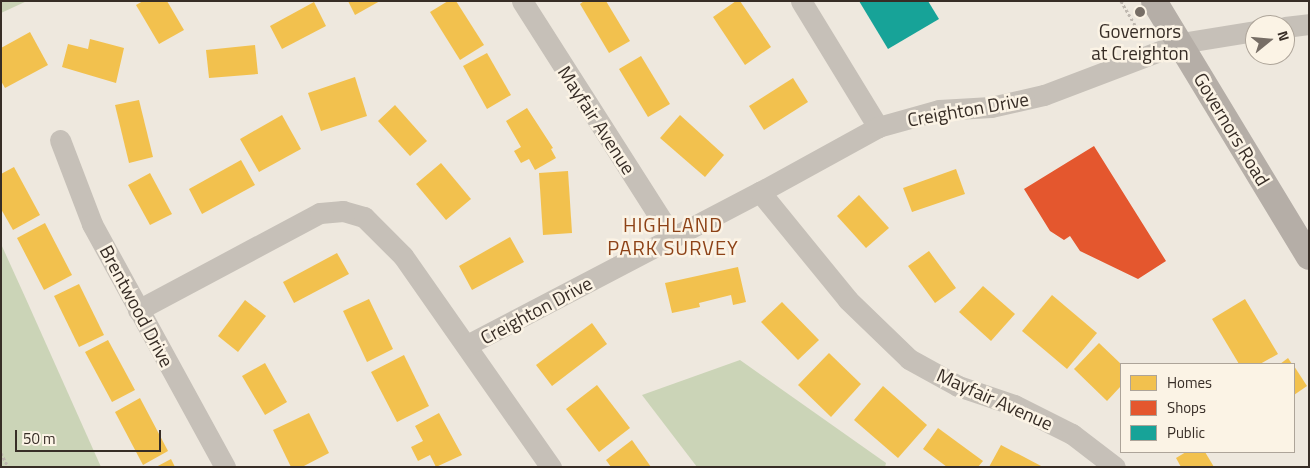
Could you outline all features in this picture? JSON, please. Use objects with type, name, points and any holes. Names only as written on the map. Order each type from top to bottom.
[{"type":"main road","name":"Governors Road","points":[[1154,1],[1309,257]]},
{"type":"street","name":"Mayfair Avenue","points":[[522,1],[673,238]]},
{"type":"street","points":[[801,1],[878,127]]},
{"type":"street","points":[[1295,26],[1309,24]]},
{"type":"street","name":"Creighton Drive","points":[[138,310],[320,213],[343,211],[364,217],[404,256],[467,346],[760,192],[878,127],[939,110],[991,107],[1044,95],[1181,43],[1245,33]]},
{"type":"street","name":"Brentwood Drive","points":[[60,140],[92,224],[224,467]]},
{"type":"street","name":"Mayfair Avenue","points":[[760,192],[848,300],[909,359],[958,386],[1014,405],[1064,430],[1115,467]]},
{"type":"street","points":[[467,346],[551,467]]},
{"type":"path","points":[[1121,1],[1139,32]]},
{"type":"path","points":[[1,452],[8,467]]},
{"type":"green space","points":[[1,1],[27,1],[1,13]]},
{"type":"green space","points":[[1,244],[26,299],[101,467],[1,467]]},
{"type":"green space","points":[[740,360],[886,463],[885,467],[697,467],[642,395]]},
{"type":"building: Homes","points":[[143,1],[167,1],[184,30],[159,44],[136,5]]},
{"type":"building: Homes","points":[[348,1],[380,1],[355,15]]},
{"type":"building: Homes","points":[[448,1],[456,1],[484,45],[460,60],[430,12]]},
{"type":"building: Homes","points":[[584,1],[606,1],[630,41],[609,53],[580,4]]},
{"type":"building: Homes","points":[[736,1],[740,1],[771,47],[745,65],[713,17]]},
{"type":"building: Homes","points":[[314,2],[326,26],[282,49],[270,26]]},
{"type":"building: Homes","points":[[30,32],[48,65],[5,88],[1,81],[1,48]]},
{"type":"building: Homes","points":[[90,39],[124,48],[116,83],[62,67],[68,44],[88,49]]},
{"type":"building: Homes","points":[[255,45],[258,74],[209,78],[206,50]]},
{"type":"building: Homes","points":[[487,53],[511,95],[487,109],[463,66]]},
{"type":"building: Homes","points":[[641,56],[670,104],[648,117],[619,69]]},
{"type":"building: Homes","points":[[355,77],[367,116],[321,131],[308,93]]},
{"type":"building: Homes","points":[[793,78],[808,102],[764,130],[749,106]]},
{"type":"building: Homes","points":[[139,100],[153,157],[129,163],[115,105]]},
{"type":"building: Homes","points":[[395,105],[427,141],[410,156],[378,121]]},
{"type":"building: Homes","points":[[527,108],[553,148],[551,149],[556,158],[535,170],[529,159],[521,163],[514,151],[521,147],[506,121]]},
{"type":"building: Homes","points":[[282,115],[301,149],[259,172],[240,139]]},
{"type":"building: Homes","points":[[680,115],[724,155],[705,177],[660,138]]},
{"type":"building: Homes","points":[[241,160],[255,185],[202,214],[189,189]]},
{"type":"building: Homes","points":[[441,163],[471,199],[446,220],[416,184]]},
{"type":"building: Homes","points":[[14,167],[40,215],[13,230],[1,209],[1,174]]},
{"type":"building: Homes","points":[[956,169],[965,194],[912,212],[903,188]]},
{"type":"building: Homes","points":[[568,171],[572,233],[543,235],[539,173]]},
{"type":"building: Homes","points":[[150,173],[172,214],[150,225],[128,185]]},
{"type":"building: Homes","points":[[859,195],[889,228],[866,248],[837,216]]},
{"type":"building: Homes","points":[[45,223],[72,275],[44,290],[17,238]]},
{"type":"building: Homes","points":[[510,237],[524,262],[472,290],[459,266]]},
{"type":"building: Homes","points":[[929,251],[956,288],[935,303],[908,266]]},
{"type":"building: Homes","points":[[337,253],[349,274],[294,303],[283,282]]},
{"type":"building: Homes","points":[[738,267],[746,302],[733,305],[731,295],[699,303],[700,307],[672,313],[665,283]]},
{"type":"building: Homes","points":[[79,284],[104,335],[79,347],[54,296]]},
{"type":"building: Homes","points":[[983,286],[1015,314],[991,341],[959,312]]},
{"type":"building: Homes","points":[[1052,295],[1097,333],[1067,369],[1022,331]]},
{"type":"building: Homes","points":[[369,299],[393,349],[367,362],[343,311]]},
{"type":"building: Homes","points":[[1245,299],[1278,354],[1262,363],[1238,363],[1212,319]]},
{"type":"building: Homes","points":[[245,300],[266,316],[238,352],[218,336]]},
{"type":"building: Homes","points":[[782,302],[819,340],[798,360],[761,322]]},
{"type":"building: Homes","points":[[592,323],[607,344],[552,386],[536,365]]},
{"type":"building: Homes","points":[[108,340],[135,390],[112,402],[85,352]]},
{"type":"building: Homes","points":[[1099,343],[1120,363],[1120,387],[1107,401],[1074,369]]},
{"type":"building: Homes","points":[[829,353],[861,384],[831,417],[798,385]]},
{"type":"building: Homes","points":[[404,355],[429,406],[397,422],[371,372]]},
{"type":"building: Homes","points":[[1288,358],[1291,363],[1281,363]]},
{"type":"building: Homes","points":[[265,363],[287,402],[265,415],[242,376]]},
{"type":"building: Homes","points":[[1295,368],[1307,386],[1295,394]]},
{"type":"building: Homes","points":[[597,385],[630,428],[599,452],[566,409]]},
{"type":"building: Homes","points":[[883,386],[927,425],[898,458],[854,420]]},
{"type":"building: Homes","points":[[140,398],[168,451],[143,465],[115,412]]},
{"type":"building: Homes","points":[[309,413],[329,453],[302,467],[291,467],[273,430]]},
{"type":"building: Homes","points":[[439,413],[462,455],[436,467],[430,455],[418,461],[411,447],[423,441],[415,426]]},
{"type":"building: Homes","points":[[938,428],[983,461],[978,467],[947,467],[923,449]]},
{"type":"building: Homes","points":[[632,440],[651,467],[611,467],[606,460]]},
{"type":"building: Homes","points":[[1001,445],[1043,467],[989,467]]},
{"type":"building: Homes","points":[[1184,453],[1206,453],[1214,467],[1181,467],[1176,458]]},
{"type":"building: Homes","points":[[171,459],[175,467],[156,467]]},
{"type":"building: Shops","points":[[1094,146],[1166,261],[1138,279],[1080,251],[1070,236],[1064,240],[1050,231],[1024,189]]},
{"type":"building: Public","points":[[859,1],[928,1],[939,19],[888,49]]},
{"type":"place","name":"Governors at Creighton","points":[[1140,12]]},
{"type":"district","name":"HIGHLAND PARK SURVEY","points":[[673,236]]}]
